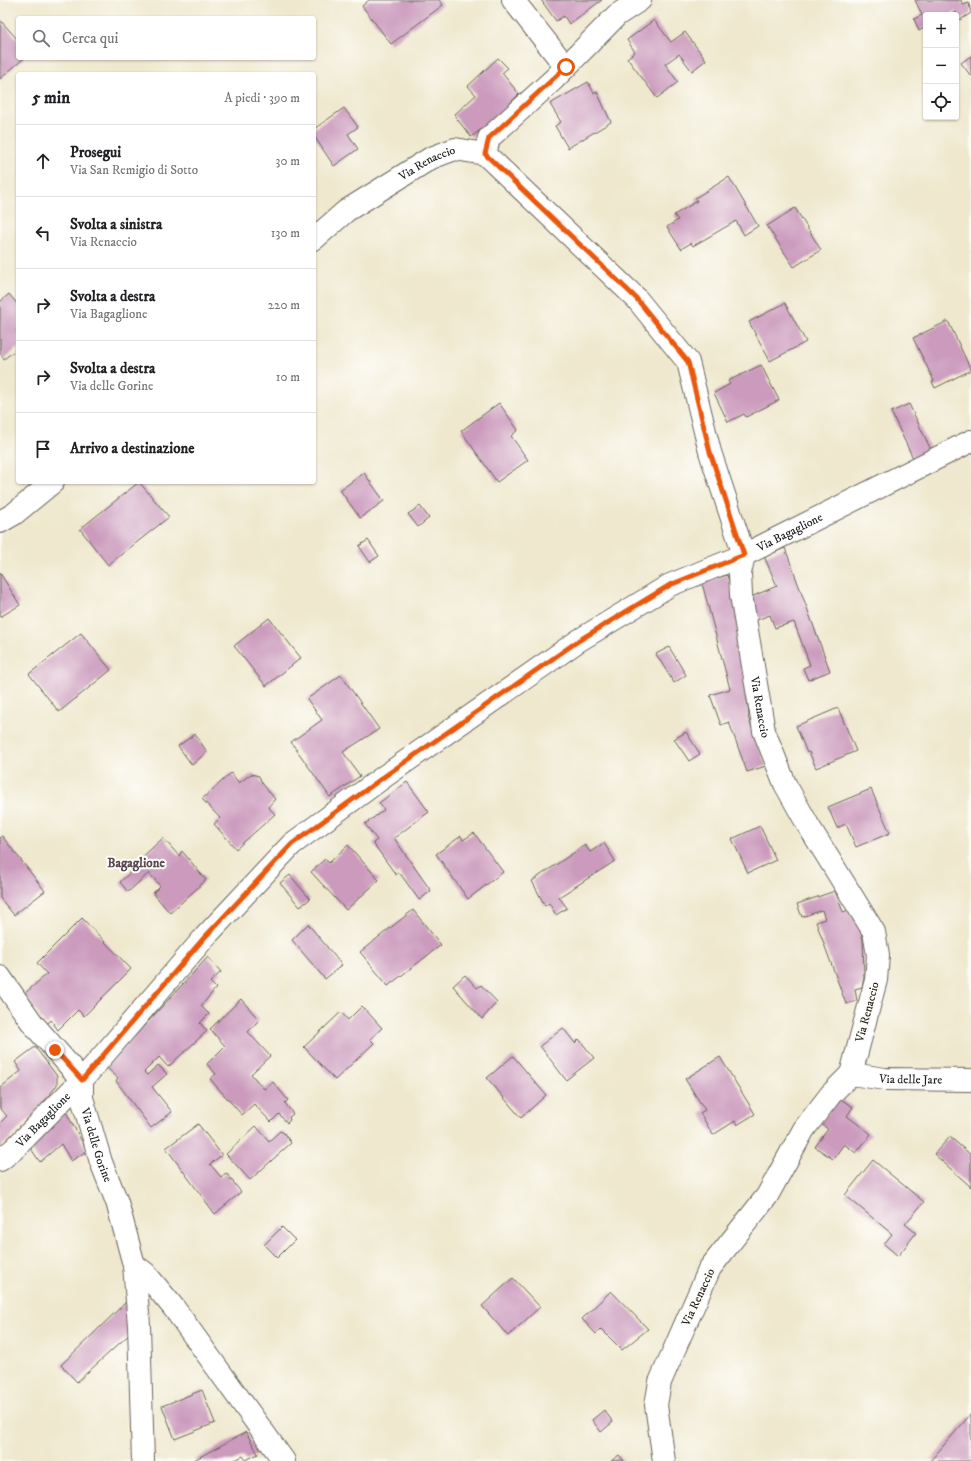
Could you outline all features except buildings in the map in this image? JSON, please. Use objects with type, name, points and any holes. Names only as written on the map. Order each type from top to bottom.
[{"type":"street","points":[[513,0],[566,67]]},
{"type":"street","points":[[485,154],[489,138],[566,67],[617,15],[640,0]]},
{"type":"street","name":"Via Renaccio","points":[[316,237],[346,211],[431,158],[455,149],[485,154],[636,298],[688,362],[710,452],[744,555],[740,574],[741,595],[764,731],[785,784],[804,818],[874,932],[878,954],[876,980],[851,1074],[831,1094],[804,1129],[766,1196],[710,1268],[660,1382],[656,1405],[664,1461]]},
{"type":"street","name":"Via Bagaglione","points":[[0,1160],[14,1149],[82,1080],[204,938],[292,844],[385,776],[578,641],[670,585],[744,555],[971,441]]},
{"type":"street","points":[[0,522],[14,514],[51,484]]},
{"type":"street","points":[[0,977],[33,1024],[82,1080]]},
{"type":"street","name":"Via delle Jare","points":[[851,1074],[885,1079],[971,1080]]},
{"type":"street","name":"Via delle Gorine","points":[[82,1080],[82,1098],[101,1162],[117,1202],[134,1265],[139,1325],[143,1461]]},
{"type":"street","points":[[134,1265],[145,1273],[174,1308],[284,1461]]},
{"type":"district","name":"Bagaglione","points":[[136,862]]},
{"type":"route","points":[[55,1050],[82,1080],[204,938],[292,844],[385,776],[578,641],[670,585],[744,555],[710,452],[688,362],[636,298],[485,154],[489,138],[566,67]]}]
